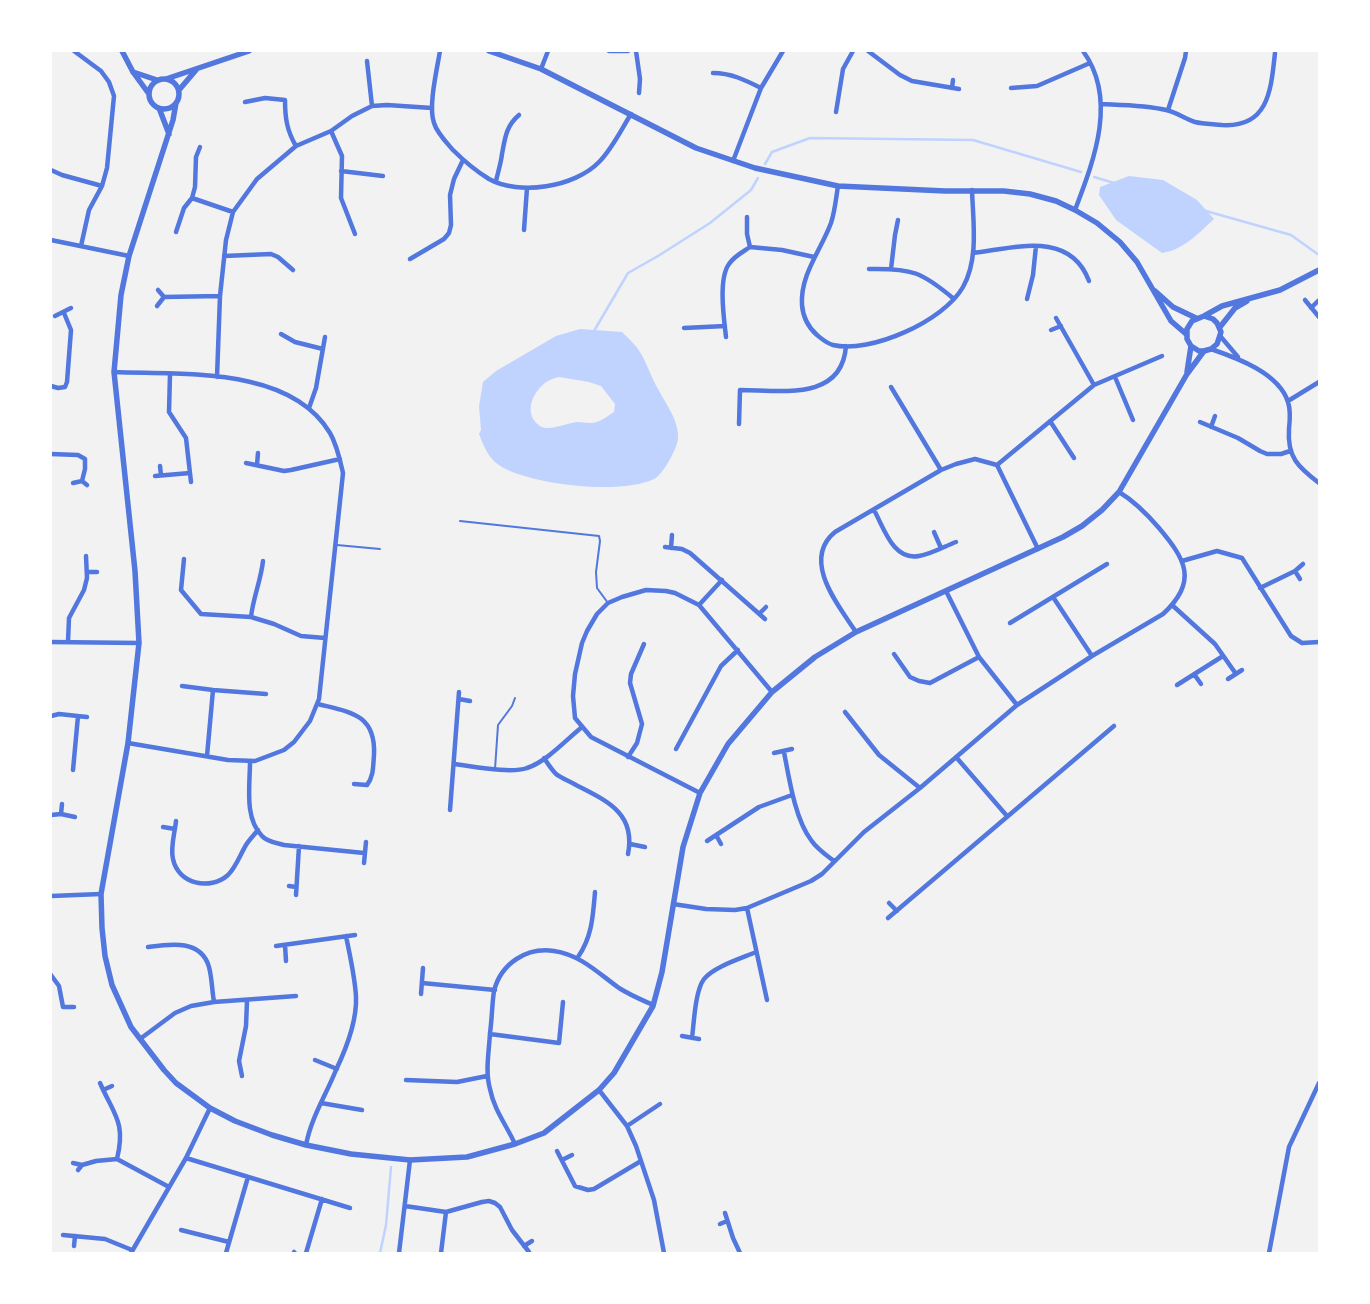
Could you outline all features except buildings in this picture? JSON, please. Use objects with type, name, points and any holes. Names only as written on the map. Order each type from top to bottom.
[{"type":"street","points":[[74,51],[102,71],[109,82],[114,96],[107,168],[102,186],[89,210],[82,246]]},
{"type":"street","points":[[122,51],[133,72],[149,94],[153,104],[159,108],[168,108],[176,103]]},
{"type":"street","points":[[133,72],[157,80],[166,79],[249,51]]},
{"type":"street","points":[[440,51],[432,108],[434,122],[448,145],[463,160],[496,182],[527,188],[564,182],[583,173],[599,162],[631,114]]},
{"type":"street","points":[[489,51],[541,69],[696,148],[755,168],[838,186],[972,190],[1030,194],[1075,210],[1097,223],[1120,242],[1137,262],[1171,322],[1186,334],[1191,346],[1187,374]]},
{"type":"street","points":[[541,69],[548,51]]},
{"type":"street","points":[[609,51],[628,51]]},
{"type":"street","points":[[636,51],[640,93]]},
{"type":"street","points":[[733,161],[762,88],[782,51]]},
{"type":"street","points":[[836,112],[843,69],[853,51]]},
{"type":"street","points":[[868,51],[900,75],[912,81],[959,89]]},
{"type":"street","points":[[1075,210],[1095,156],[1101,104],[1097,76],[1083,51]]},
{"type":"street","points":[[1168,110],[1186,51]]},
{"type":"street","points":[[1101,104],[1131,105],[1168,110],[1194,122],[1205,124],[1228,126],[1248,121],[1257,116],[1268,97],[1275,53]]},
{"type":"street","points":[[367,61],[372,106]]},
{"type":"street","points":[[1011,88],[1036,86],[1090,63]]},
{"type":"street","points":[[200,66],[179,90],[174,120],[129,256],[121,295],[114,372],[138,602],[139,643],[128,743],[101,894],[102,928],[110,979],[124,1014],[140,1039],[176,1083],[210,1108],[236,1121],[306,1145],[364,1156],[410,1160],[466,1157],[515,1144],[544,1133],[599,1090],[614,1073],[653,1005],[662,972],[683,848],[700,793],[728,744],[772,692],[815,657],[856,632],[1063,538],[1102,510],[1119,492],[1187,374],[1204,351]]},
{"type":"street","points":[[713,73],[724,73],[738,77],[762,88]]},
{"type":"street","points":[[166,79],[172,81],[179,90]]},
{"type":"street","points":[[149,94],[151,86],[157,80]]},
{"type":"street","points":[[952,88],[953,80]]},
{"type":"street","points":[[245,102],[265,98],[285,100],[285,118],[296,146]]},
{"type":"street","points":[[217,376],[220,296],[224,256],[232,212],[257,179],[296,146],[331,131],[352,116],[372,106],[432,108]]},
{"type":"street","points":[[159,108],[169,134]]},
{"type":"street","points":[[496,182],[505,133],[512,121],[519,115]]},
{"type":"street","points":[[331,131],[342,156],[340,198],[355,234]]},
{"type":"street","points":[[176,232],[184,208],[192,198],[195,187],[196,157],[200,147]]},
{"type":"street","points":[[410,259],[449,233],[451,225],[450,195],[454,179],[463,160]]},
{"type":"street","points":[[51,170],[102,186]]},
{"type":"street","points":[[341,171],[383,176]]},
{"type":"street","points":[[838,186],[831,222],[808,272],[802,304],[806,322],[825,342],[832,345],[854,347],[909,331],[947,308],[954,300],[967,278],[973,253],[972,190]]},
{"type":"street","points":[[524,230],[527,188]]},
{"type":"street","points":[[192,198],[232,212]]},
{"type":"street","points":[[747,217],[747,234],[750,247]]},
{"type":"street","points":[[891,268],[894,235],[898,220]]},
{"type":"street","points":[[51,240],[129,256]]},
{"type":"street","points":[[1027,299],[1033,275],[1036,246]]},
{"type":"street","points":[[973,253],[1047,246],[1068,254],[1078,262],[1089,281]]},
{"type":"street","points":[[726,338],[724,326],[724,272],[734,257],[750,247],[782,250],[814,257]]},
{"type":"street","points":[[224,256],[271,254],[278,257],[293,270]]},
{"type":"street","points":[[869,269],[891,268],[924,276],[954,300]]},
{"type":"street","points":[[1186,334],[1189,325],[1196,318],[1204,316],[1222,306],[1280,290],[1319,270]]},
{"type":"street","points":[[1154,289],[1173,307],[1196,318]]},
{"type":"street","points":[[158,290],[164,297]]},
{"type":"street","points":[[164,297],[220,296]]},
{"type":"street","points":[[157,306],[164,297]]},
{"type":"street","points":[[1220,327],[1235,308],[1249,300]]},
{"type":"street","points":[[1305,300],[1319,317]]},
{"type":"street","points":[[1311,308],[1318,301]]},
{"type":"street","points":[[55,316],[72,308]]},
{"type":"street","points":[[51,386],[62,388],[65,387],[67,382],[71,330],[64,313]]},
{"type":"street","points":[[1204,316],[1213,319],[1220,327],[1221,337],[1218,344],[1212,350]]},
{"type":"street","points":[[1056,318],[1094,385]]},
{"type":"street","points":[[684,328],[724,326]]},
{"type":"street","points":[[1051,330],[1061,326]]},
{"type":"street","points":[[281,334],[295,342],[323,349]]},
{"type":"street","points":[[309,408],[316,388],[325,337]]},
{"type":"street","points":[[1221,337],[1238,358]]},
{"type":"street","points":[[739,424],[740,390],[797,391],[820,385],[840,370],[844,361],[846,346]]},
{"type":"street","points":[[1191,346],[1204,351],[1212,350],[1238,358],[1259,370],[1273,381],[1288,401],[1290,412],[1288,435],[1290,451],[1294,461],[1305,473],[1319,483]]},
{"type":"street","points":[[997,465],[1094,385],[1162,356]]},
{"type":"street","points":[[114,372],[217,376],[267,386],[293,397],[309,408],[331,435],[343,473],[318,704],[310,721],[294,742],[274,755],[250,762],[128,743]]},
{"type":"street","points":[[170,374],[169,412],[186,438],[191,482]]},
{"type":"street","points":[[1116,377],[1133,420]]},
{"type":"street","points":[[1288,401],[1319,382]]},
{"type":"street","points":[[891,387],[941,470]]},
{"type":"street","points":[[1212,427],[1215,416]]},
{"type":"street","points":[[1050,421],[1074,458]]},
{"type":"street","points":[[1200,422],[1238,438],[1267,454],[1281,454],[1290,451]]},
{"type":"street","points":[[257,465],[258,453]]},
{"type":"street","points":[[51,454],[78,455],[84,459],[85,470],[82,481]]},
{"type":"street","points":[[246,463],[284,471],[340,459]]},
{"type":"street","points":[[856,632],[834,597],[822,568],[822,550],[827,539],[835,532],[941,470],[970,460],[997,465]]},
{"type":"street","points":[[997,465],[1038,549]]},
{"type":"street","points":[[160,466],[161,474]]},
{"type":"street","points":[[155,476],[190,473]]},
{"type":"street","points":[[74,483],[82,481]]},
{"type":"street","points":[[82,481],[87,485]]},
{"type":"street","points":[[673,904],[706,909],[734,910],[747,908],[812,881],[822,874],[864,832],[920,788],[1017,705],[1092,656],[1163,614],[1179,597],[1184,570],[1182,560],[1176,548],[1150,518],[1129,498],[1119,492]]},
{"type":"street","points":[[874,510],[896,550],[902,555],[920,556],[956,542]]},
{"type":"street","points":[[934,532],[941,548]]},
{"type":"street","points":[[671,548],[672,536]]},
{"type":"street","points":[[665,547],[682,549],[690,553],[765,619]]},
{"type":"street","points":[[1182,560],[1217,551],[1242,558],[1290,636],[1302,643],[1319,642]]},
{"type":"street","points":[[68,642],[70,618],[84,590],[87,578],[86,556]]},
{"type":"street","points":[[184,559],[181,590],[201,614],[251,617],[274,624],[301,636],[325,638]]},
{"type":"street","points":[[251,617],[263,561]]},
{"type":"street","points":[[1010,623],[1107,564]]},
{"type":"street","points":[[1260,588],[1294,572],[1303,564]]},
{"type":"street","points":[[87,572],[98,572]]},
{"type":"street","points":[[1294,572],[1300,579]]},
{"type":"street","points":[[699,605],[722,580]]},
{"type":"street","points":[[700,793],[592,737],[575,718],[573,707],[575,674],[586,631],[597,614],[608,603],[646,590],[675,593],[699,605],[772,692]]},
{"type":"street","points":[[946,591],[979,657],[1017,705]]},
{"type":"street","points":[[1053,597],[1092,656]]},
{"type":"street","points":[[1172,605],[1210,638],[1236,674]]},
{"type":"street","points":[[760,613],[766,607]]},
{"type":"street","points":[[51,642],[139,643]]},
{"type":"street","points":[[628,757],[637,742],[642,724],[630,683],[631,674],[644,644]]},
{"type":"street","points":[[676,749],[721,666],[738,650]]},
{"type":"street","points":[[894,654],[910,677],[930,683],[979,657]]},
{"type":"street","points":[[1177,685],[1223,656]]},
{"type":"street","points":[[1228,679],[1242,670]]},
{"type":"street","points":[[1194,674],[1201,684]]},
{"type":"street","points":[[182,686],[266,694]]},
{"type":"street","points":[[207,756],[213,690]]},
{"type":"street","points":[[450,810],[460,692]]},
{"type":"street","points":[[459,699],[470,700]]},
{"type":"street","points":[[318,704],[358,715],[364,720],[371,731],[374,744],[371,778],[368,785],[354,784]]},
{"type":"street","points":[[845,712],[879,755],[920,788]]},
{"type":"street","points":[[51,716],[59,714],[87,717]]},
{"type":"street","points":[[73,770],[78,716]]},
{"type":"street","points":[[888,918],[1114,726]]},
{"type":"street","points":[[454,764],[519,770],[527,768],[544,758],[582,727]]},
{"type":"street","points":[[774,753],[792,750]]},
{"type":"street","points":[[784,752],[792,795],[810,840],[834,861]]},
{"type":"street","points":[[956,757],[1007,816]]},
{"type":"street","points":[[544,758],[557,775],[612,804],[622,815],[629,828],[630,844],[628,854]]},
{"type":"street","points":[[250,762],[250,805],[254,822],[263,837],[273,842],[364,853]]},
{"type":"street","points":[[707,841],[759,807],[792,795]]},
{"type":"street","points":[[451,799],[458,800]]},
{"type":"street","points":[[61,814],[62,804]]},
{"type":"street","points":[[51,815],[61,814],[74,817]]},
{"type":"street","points":[[176,821],[172,858],[176,870],[190,881],[198,884],[218,883],[229,874],[246,845],[258,830]]},
{"type":"street","points":[[162,827],[175,829]]},
{"type":"street","points":[[716,835],[721,844]]},
{"type":"street","points":[[364,863],[366,842]]},
{"type":"street","points":[[630,844],[645,847]]},
{"type":"street","points":[[296,895],[299,846]]},
{"type":"street","points":[[289,886],[296,887]]},
{"type":"street","points":[[578,958],[587,945],[591,929],[595,892]]},
{"type":"street","points":[[51,896],[101,894]]},
{"type":"street","points":[[889,904],[896,911]]},
{"type":"street","points":[[747,908],[767,1000]]},
{"type":"street","points":[[276,946],[355,935]]},
{"type":"street","points":[[306,1145],[316,1113],[337,1069],[350,1032],[356,998],[346,936]]},
{"type":"street","points":[[148,947],[181,944],[194,948],[205,959],[209,967],[214,1002]]},
{"type":"street","points":[[285,945],[286,961]]},
{"type":"street","points":[[515,1144],[497,1112],[487,1076],[494,990],[502,973],[513,961],[530,952],[553,950],[578,958],[620,989],[653,1005]]},
{"type":"street","points":[[692,1038],[699,988],[703,980],[717,970],[756,952]]},
{"type":"street","points":[[421,994],[423,968]]},
{"type":"street","points":[[51,975],[59,986],[63,1007],[74,1007]]},
{"type":"street","points":[[422,984],[494,990]]},
{"type":"street","points":[[140,1039],[180,1010],[191,1006],[214,1002],[296,996]]},
{"type":"street","points":[[242,1076],[239,1061],[246,1026],[247,1001]]},
{"type":"street","points":[[490,1034],[559,1043],[562,1002]]},
{"type":"street","points":[[682,1036],[699,1039]]},
{"type":"street","points":[[315,1060],[337,1069]]},
{"type":"street","points":[[406,1080],[468,1081],[487,1076]]},
{"type":"street","points":[[100,1082],[121,1129],[121,1142],[117,1159]]},
{"type":"street","points":[[1269,1253],[1289,1147],[1319,1083]]},
{"type":"street","points":[[103,1090],[112,1086]]},
{"type":"street","points":[[599,1090],[627,1126],[636,1146],[654,1200],[664,1253]]},
{"type":"street","points":[[321,1103],[362,1110]]},
{"type":"street","points":[[627,1126],[660,1104]]},
{"type":"street","points":[[63,1235],[106,1238],[132,1251],[186,1158],[210,1108]]},
{"type":"street","points":[[557,1151],[575,1186],[588,1190],[594,1189],[641,1161]]},
{"type":"street","points":[[562,1160],[572,1156]]},
{"type":"street","points":[[186,1158],[350,1208]]},
{"type":"street","points":[[73,1162],[82,1165],[96,1161],[117,1159],[169,1187]]},
{"type":"street","points":[[399,1253],[410,1160]]},
{"type":"street","points":[[78,1170],[82,1165]]},
{"type":"street","points":[[226,1253],[248,1178]]},
{"type":"street","points":[[306,1253],[322,1199]]},
{"type":"street","points":[[405,1206],[446,1212],[490,1201],[500,1207],[512,1230],[529,1252]]},
{"type":"street","points":[[441,1253],[446,1212]]},
{"type":"street","points":[[725,1213],[740,1253]]},
{"type":"street","points":[[720,1224],[727,1221]]},
{"type":"street","points":[[180,1230],[229,1242]]},
{"type":"street","points":[[74,1246],[75,1236]]},
{"type":"street","points":[[524,1246],[532,1241]]},
{"type":"lane","points":[[460,521],[599,536],[596,572],[597,588],[608,603]]},
{"type":"lane","points":[[336,545],[380,549]]},
{"type":"lane","points":[[495,768],[498,725],[512,706],[514,698]]},
{"type":"water","points":[[1129,176],[1163,180],[1197,200],[1214,219],[1184,245],[1162,253],[1116,220],[1099,195],[1100,187]]},
{"type":"water","points":[[580,329],[622,332],[638,349],[671,413],[678,432],[673,454],[666,467],[654,479],[640,484],[600,487],[555,483],[516,473],[497,464],[490,457],[479,434],[481,430],[479,406],[483,382],[496,371],[556,336]],"holes":[[[559,377],[601,386],[615,404],[614,412],[597,422],[577,422],[553,428],[543,428],[535,421],[531,409],[532,402],[538,390],[548,381]]]},
{"type":"waterway","points":[[765,164],[772,152],[810,138],[973,140],[1081,172]]},
{"type":"waterway","points":[[1094,177],[1114,183]]},
{"type":"waterway","points":[[594,331],[628,273],[710,223],[751,190],[758,178]]},
{"type":"waterway","points":[[1206,211],[1291,235],[1319,255]]},
{"type":"waterway","points":[[380,1253],[386,1225],[391,1167]]}]
